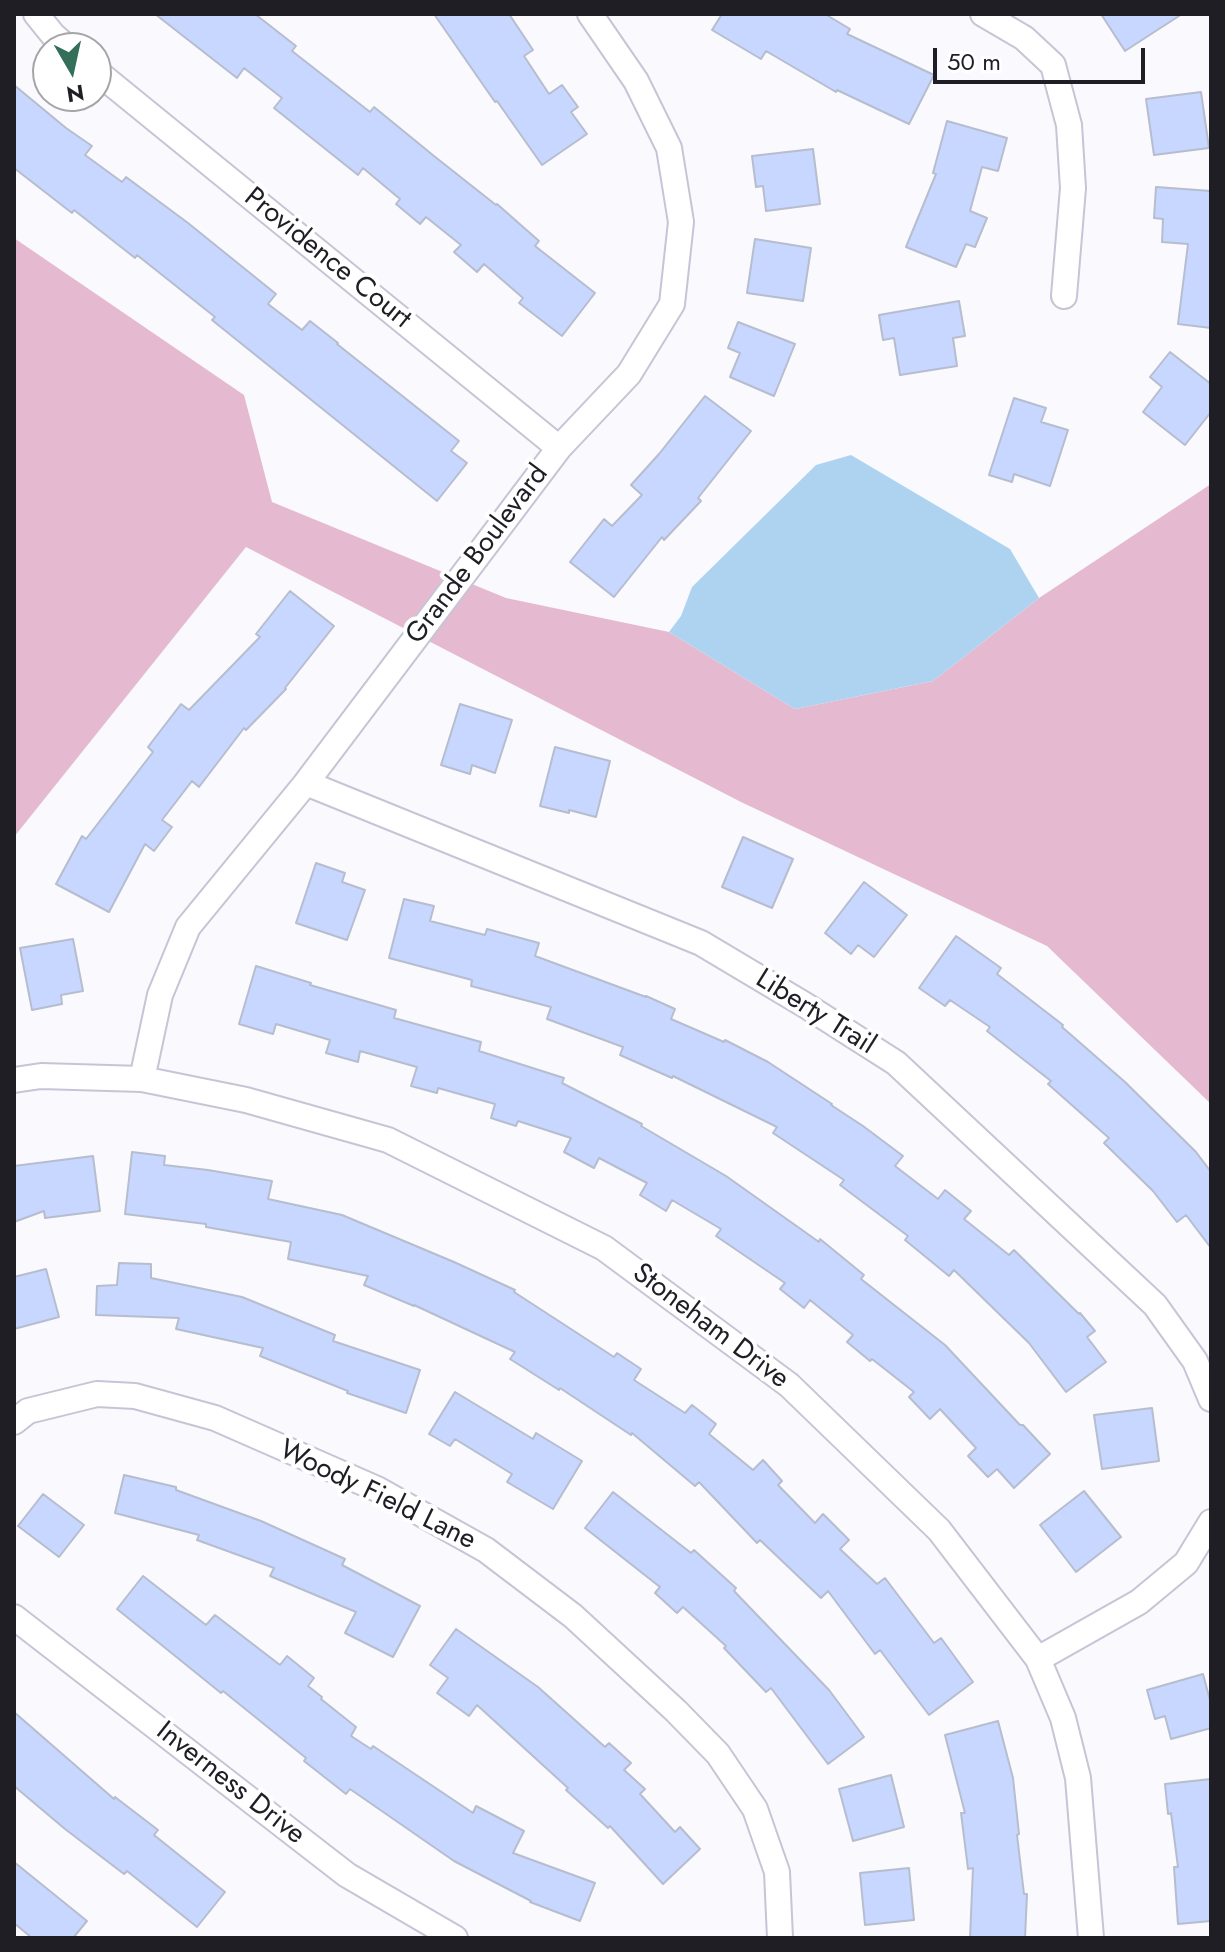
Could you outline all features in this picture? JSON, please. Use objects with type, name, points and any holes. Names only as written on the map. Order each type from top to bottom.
[{"type":"street","points":[[36,14],[51,32]]},
{"type":"street","name":"Grande Boulevard","points":[[142,1079],[160,995],[188,927],[306,783],[559,448],[629,374],[672,304],[681,222],[669,148],[636,81],[590,14]]},
{"type":"street","points":[[983,14],[1024,38],[1053,65],[1069,125],[1073,188],[1064,296]]},
{"type":"street","name":"Providence Court","points":[[112,84],[559,448]]},
{"type":"street","name":"Liberty Trail","points":[[306,783],[701,943],[896,1063],[1155,1305],[1195,1361],[1211,1399]]},
{"type":"street","name":"Stoneham Drive","points":[[14,1080],[41,1076],[142,1079],[246,1100],[388,1140],[604,1248],[789,1385],[939,1530],[1038,1659],[1063,1718],[1078,1778],[1091,1938]]},
{"type":"street","name":"Woody Field Lane","points":[[14,1422],[28,1411],[97,1394],[135,1396],[215,1418],[377,1489],[486,1550],[573,1616],[718,1754],[755,1809],[777,1872],[780,1938]]},
{"type":"street","points":[[1038,1659],[1139,1602],[1186,1563],[1211,1522]]},
{"type":"street","name":"Inverness Drive","points":[[14,1617],[347,1875],[455,1938]]},
{"type":"shaded area","points":[[14,238],[244,395],[272,502],[506,598],[669,632],[795,709],[933,681],[1039,598],[1211,484],[1211,1104],[1047,946],[741,802],[246,547],[14,837]]},
{"type":"water","points":[[851,455],[1010,549],[1039,598],[933,681],[795,709],[669,632],[681,616],[692,587],[816,465]]},
{"type":"building","points":[[155,14],[255,14],[296,46],[292,51],[370,112],[374,107],[497,204],[539,241],[535,246],[595,293],[562,336],[519,303],[523,298],[484,264],[477,272],[454,252],[461,245],[426,217],[420,224],[396,204],[400,199],[363,168],[358,175],[274,108],[282,98],[244,68],[237,78]]},
{"type":"building","points":[[434,14],[509,14],[533,50],[524,56],[549,94],[562,85],[578,107],[571,112],[587,134],[542,165]]},
{"type":"building","points":[[722,14],[825,14],[850,29],[847,34],[934,75],[909,124],[836,92],[766,51],[761,59],[712,30]]},
{"type":"building","points":[[1101,14],[1182,14],[1125,51]]},
{"type":"building","points":[[14,85],[32,100],[32,112],[47,112],[92,146],[85,155],[122,182],[126,177],[276,294],[268,304],[302,330],[310,321],[459,441],[451,451],[467,463],[437,501],[212,320],[215,317],[137,255],[135,258],[14,168]]},
{"type":"building","points":[[1201,92],[1209,148],[1154,155],[1146,99]]},
{"type":"building","points":[[947,121],[1007,138],[998,171],[982,167],[970,211],[987,218],[975,247],[966,244],[956,267],[906,247],[936,174],[933,173]]},
{"type":"building","points":[[813,149],[820,204],[766,211],[763,186],[756,187],[752,156]]},
{"type":"building","points":[[1156,187],[1211,191],[1211,328],[1178,324],[1188,244],[1162,242],[1163,219],[1154,218]]},
{"type":"building","points":[[755,239],[811,248],[803,301],[747,293]]},
{"type":"building","points":[[959,301],[965,336],[953,338],[957,366],[900,375],[894,338],[883,340],[879,315]]},
{"type":"building","points":[[738,322],[795,344],[774,396],[730,377],[740,353],[728,348]]},
{"type":"building","points":[[1170,352],[1211,384],[1211,412],[1185,445],[1143,412],[1162,387],[1150,377]]},
{"type":"building","points":[[705,396],[751,431],[698,498],[701,501],[664,540],[662,537],[614,597],[570,562],[604,519],[612,526],[642,495],[631,485]]},
{"type":"building","points":[[1014,398],[1046,408],[1041,422],[1068,430],[1050,486],[1014,474],[1012,482],[989,475]]},
{"type":"building","points":[[290,591],[334,626],[286,689],[246,730],[244,728],[199,787],[192,781],[162,820],[172,827],[154,851],[145,844],[109,912],[56,884],[82,836],[86,839],[153,752],[148,747],[181,704],[189,710],[260,637],[256,634]]},
{"type":"building","points":[[460,704],[512,720],[495,773],[472,765],[470,774],[441,765]]},
{"type":"building","points":[[555,747],[610,761],[596,817],[540,806]]},
{"type":"building","points":[[743,837],[793,859],[772,908],[722,887]]},
{"type":"building","points":[[316,863],[345,873],[342,882],[365,890],[347,940],[296,923]]},
{"type":"building","points":[[864,882],[907,915],[874,957],[858,945],[851,954],[825,933]]},
{"type":"building","points":[[404,899],[434,906],[430,921],[485,935],[487,929],[539,943],[535,956],[675,1009],[671,1019],[725,1040],[768,1062],[832,1104],[903,1156],[895,1166],[938,1199],[945,1190],[971,1211],[964,1219],[1009,1255],[1014,1250],[1095,1331],[1087,1337],[1106,1362],[1066,1392],[1029,1343],[954,1270],[949,1276],[905,1240],[908,1236],[840,1185],[844,1180],[773,1133],[777,1127],[673,1076],[620,1055],[623,1047],[547,1019],[551,1007],[471,986],[472,980],[389,958]]},
{"type":"building","points":[[956,936],[1001,968],[997,974],[1063,1025],[1196,1152],[1211,1172],[1211,1248],[1186,1215],[1177,1222],[1153,1191],[1104,1143],[1109,1138],[1048,1084],[1051,1081],[987,1031],[990,1027],[950,1000],[945,1006],[919,988]]},
{"type":"building","points":[[73,939],[83,991],[61,995],[62,1004],[32,1010],[20,948]]},
{"type":"building","points":[[256,966],[396,1010],[394,1018],[481,1042],[479,1051],[564,1078],[562,1083],[642,1124],[726,1176],[819,1242],[820,1239],[864,1275],[861,1279],[945,1345],[1050,1454],[1014,1488],[997,1469],[988,1477],[968,1456],[976,1448],[940,1409],[930,1419],[909,1397],[914,1392],[847,1342],[853,1335],[810,1300],[804,1308],[780,1289],[785,1283],[716,1236],[721,1229],[672,1200],[666,1211],[640,1195],[647,1183],[599,1158],[594,1168],[564,1152],[571,1138],[518,1121],[516,1126],[491,1118],[495,1104],[438,1088],[437,1093],[411,1086],[417,1067],[360,1051],[358,1062],[326,1053],[330,1040],[276,1024],[273,1034],[239,1024]]},
{"type":"building","points":[[132,1152],[165,1156],[164,1165],[272,1181],[268,1199],[342,1215],[454,1262],[515,1290],[614,1357],[617,1353],[641,1369],[634,1380],[685,1413],[692,1405],[716,1424],[709,1434],[753,1470],[763,1460],[782,1481],[778,1485],[815,1523],[823,1514],[849,1540],[840,1549],[877,1584],[885,1578],[934,1643],[941,1638],[973,1682],[929,1715],[880,1650],[875,1654],[828,1591],[821,1598],[760,1540],[757,1543],[699,1482],[695,1486],[632,1433],[510,1359],[515,1352],[364,1285],[368,1276],[288,1259],[291,1242],[206,1227],[206,1224],[125,1214]]},
{"type":"building","points":[[93,1156],[100,1211],[45,1218],[44,1211],[14,1222],[14,1166]]},
{"type":"building","points":[[119,1263],[151,1264],[151,1278],[242,1297],[335,1335],[333,1341],[420,1370],[406,1413],[347,1393],[260,1356],[263,1348],[176,1329],[179,1318],[96,1315],[97,1286],[117,1285]]},
{"type":"building","points":[[46,1269],[59,1317],[14,1329],[14,1277]]},
{"type":"building","points":[[455,1392],[533,1439],[536,1433],[582,1461],[553,1509],[507,1482],[512,1474],[455,1439],[450,1446],[429,1434]]},
{"type":"building","points":[[1152,1408],[1159,1461],[1102,1469],[1094,1415]]},
{"type":"building","points":[[124,1475],[176,1487],[176,1490],[261,1521],[345,1559],[342,1565],[420,1606],[393,1657],[345,1633],[356,1612],[270,1576],[274,1568],[197,1540],[199,1535],[115,1513]]},
{"type":"building","points":[[1084,1491],[1121,1537],[1076,1572],[1040,1525]]},
{"type":"building","points":[[613,1492],[691,1553],[694,1550],[736,1588],[734,1591],[829,1690],[864,1737],[828,1764],[771,1688],[766,1692],[724,1648],[726,1646],[683,1607],[677,1613],[655,1593],[660,1587],[585,1528]]},
{"type":"building","points":[[43,1494],[84,1525],[59,1557],[18,1526]]},
{"type":"building","points":[[143,1576],[206,1625],[215,1615],[280,1665],[287,1656],[314,1678],[308,1686],[356,1727],[351,1736],[371,1749],[373,1746],[473,1813],[476,1806],[524,1831],[513,1853],[595,1883],[580,1921],[530,1902],[454,1861],[350,1789],[346,1794],[304,1761],[306,1758],[117,1609]]},
{"type":"building","points":[[456,1629],[538,1687],[605,1747],[609,1743],[631,1763],[624,1770],[645,1789],[640,1794],[675,1832],[680,1827],[700,1849],[663,1884],[610,1826],[608,1828],[566,1790],[568,1788],[477,1705],[469,1716],[437,1693],[448,1678],[430,1665]]},
{"type":"building","points":[[1203,1674],[1211,1704],[1211,1728],[1171,1739],[1165,1716],[1155,1719],[1147,1690]]},
{"type":"building","points":[[14,1712],[114,1799],[158,1830],[154,1835],[225,1892],[197,1927],[127,1871],[124,1874],[65,1829],[14,1786]]},
{"type":"building","points":[[998,1721],[1013,1778],[1024,1894],[1027,1894],[1025,1938],[970,1938],[973,1868],[968,1869],[961,1813],[965,1813],[945,1735]]},
{"type":"building","points":[[891,1775],[904,1827],[853,1841],[839,1789]]},
{"type":"building","points":[[1211,1779],[1211,1921],[1178,1924],[1174,1867],[1178,1867],[1165,1784]]},
{"type":"building","points":[[14,1862],[87,1921],[73,1938],[32,1938],[14,1923]]},
{"type":"building","points":[[909,1868],[914,1920],[865,1925],[860,1873]]}]
